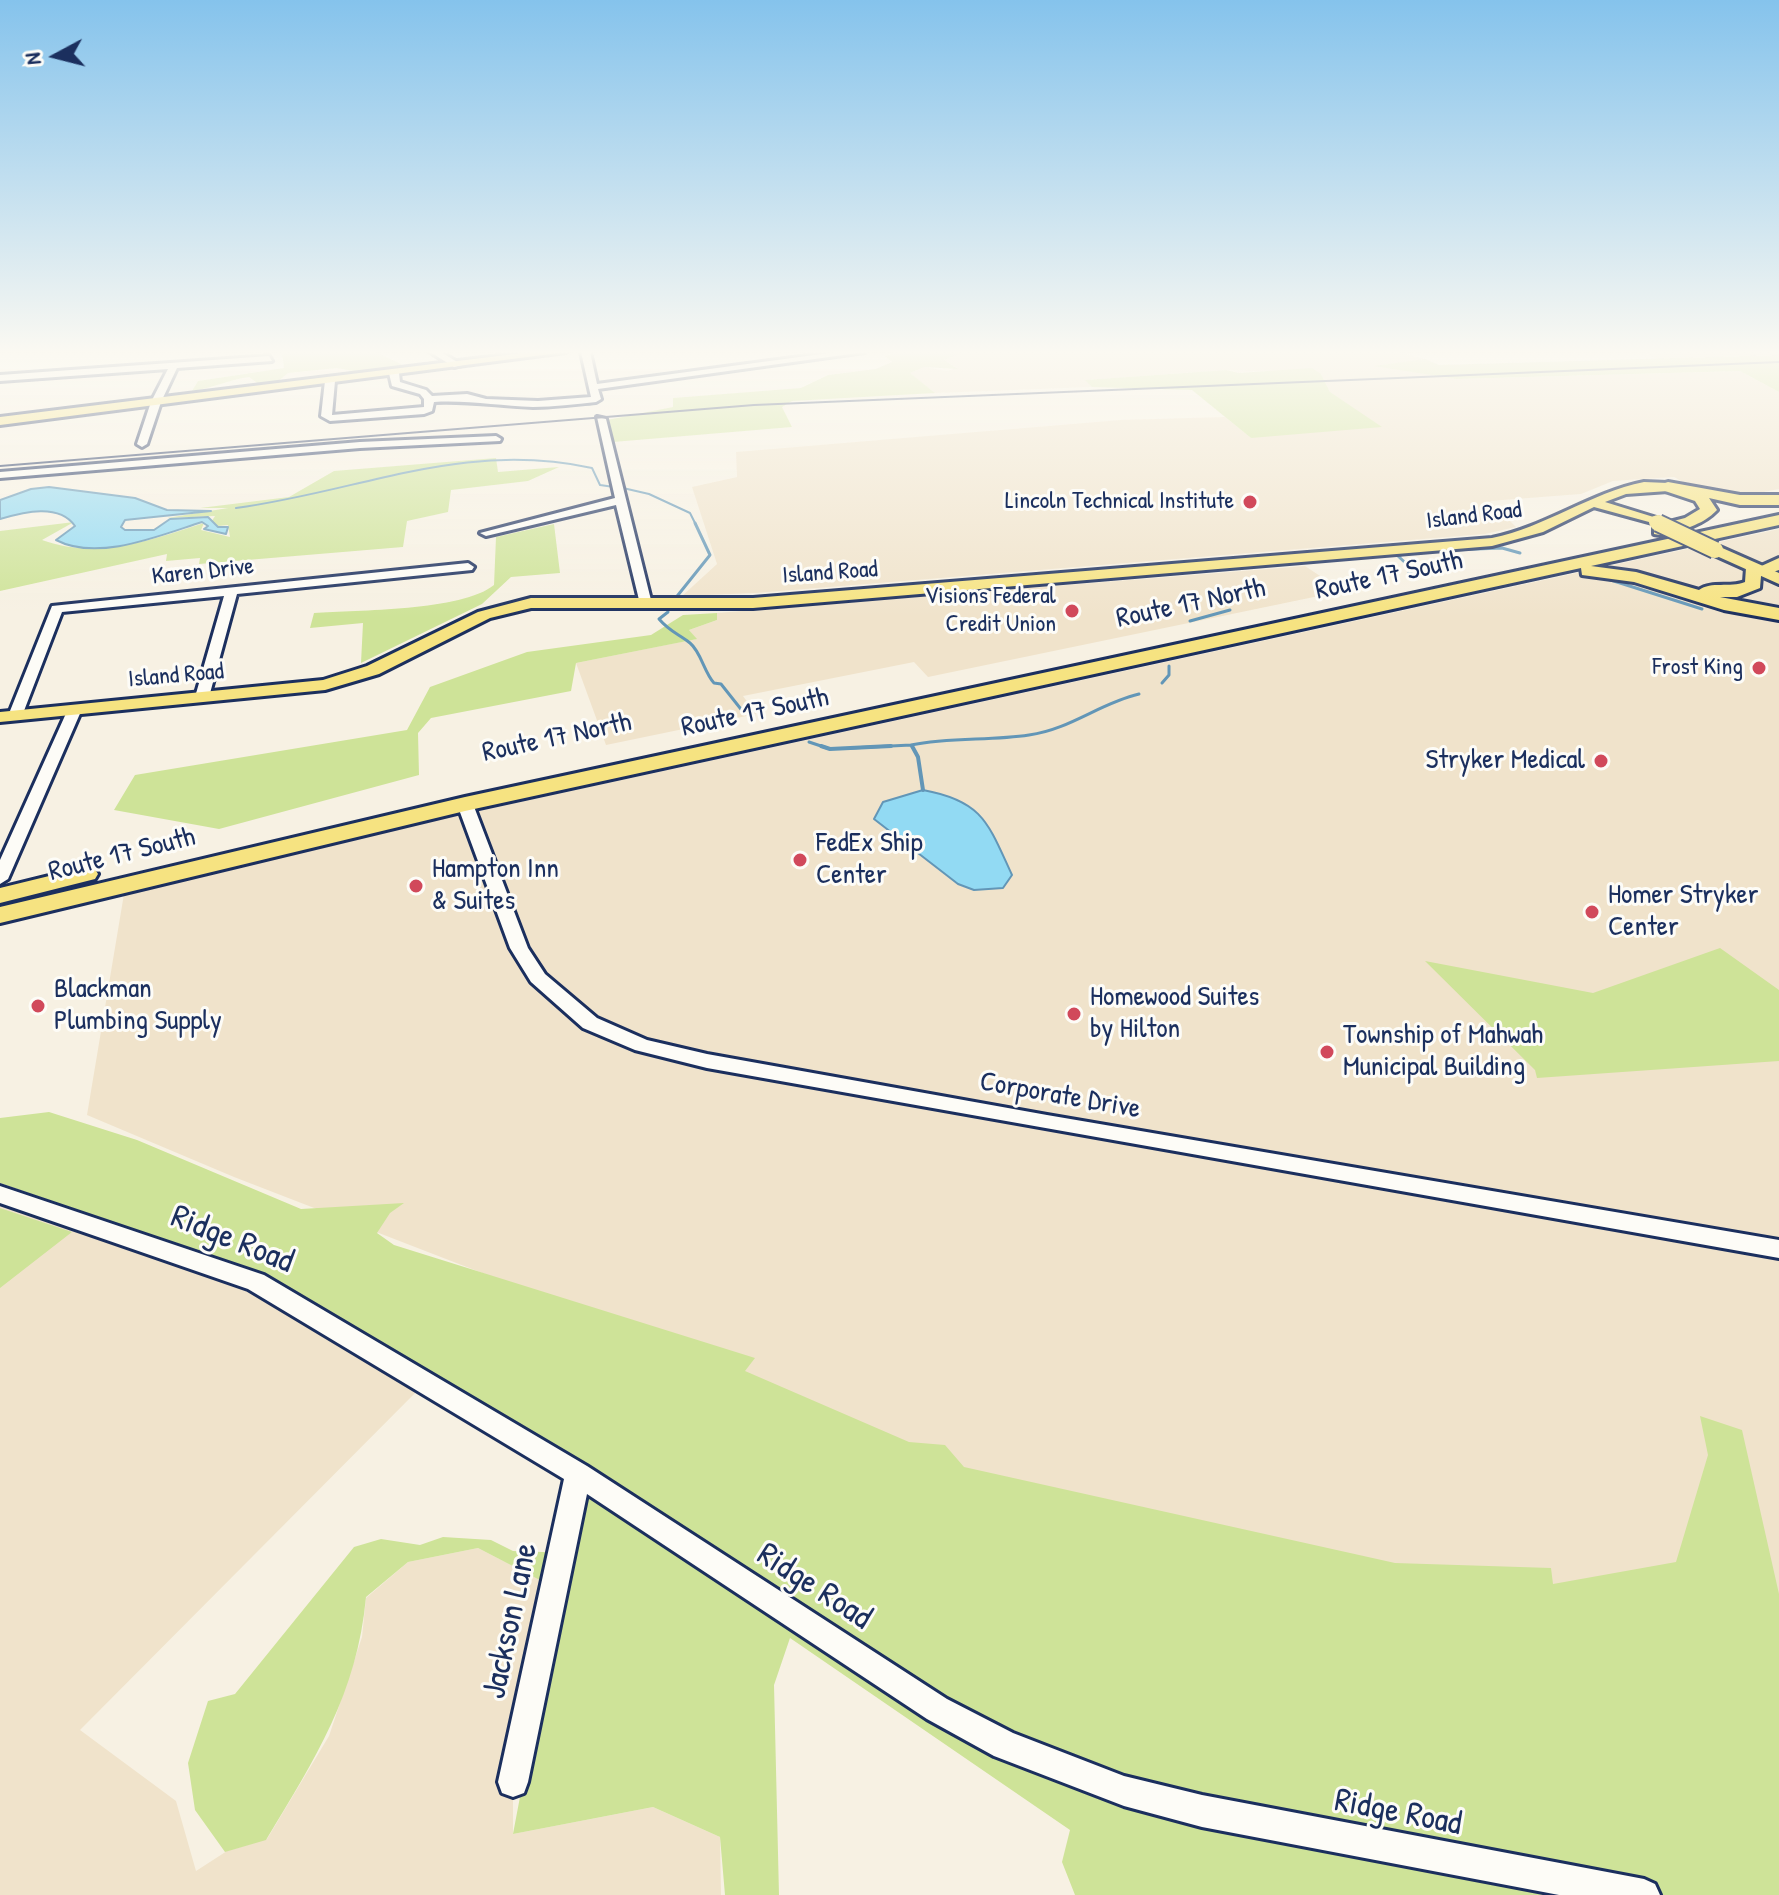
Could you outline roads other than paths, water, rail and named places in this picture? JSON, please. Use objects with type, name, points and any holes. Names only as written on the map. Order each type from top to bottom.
[{"type":"highway","points":[[1668,487],[1740,500],[1779,500]]},
{"type":"highway","points":[[1514,572],[1686,524],[1708,512],[1708,505],[1701,498],[1668,487]]},
{"type":"highway","points":[[1605,546],[1779,506]]},
{"type":"highway","points":[[1514,572],[1779,520]]},
{"type":"highway","points":[[1724,533],[1663,555],[1656,568],[1681,585],[1718,592],[1750,588],[1768,571]]},
{"type":"highway","points":[[1514,572],[1616,572],[1742,610],[1779,614]]},
{"type":"highway","name":"Route 17 South","points":[[0,915],[465,804],[1514,572]]},
{"type":"highway","name":"Route 17 North","points":[[0,896],[473,784],[1514,572]]},
{"type":"main road","name":"Island Road","points":[[7,716],[310,688],[351,679],[484,615],[519,604],[545,601],[753,603],[1492,542],[1535,533],[1621,489],[1643,485],[1668,487]]},
{"type":"main road","points":[[1621,489],[1624,501],[1634,513]]},
{"type":"main road","points":[[1596,502],[1634,513],[1768,571],[1779,588]]},
{"type":"main road","points":[[1575,513],[1634,513]]},
{"type":"street","points":[[0,475],[304,449],[468,440]]},
{"type":"street","points":[[606,440],[646,604]]},
{"type":"street","points":[[486,533],[622,500]]},
{"type":"street","name":"Karen Drive","points":[[7,716],[57,609],[468,567]]},
{"type":"street","points":[[202,697],[232,591]]},
{"type":"street","points":[[0,879],[75,709]]},
{"type":"street","name":"Corporate Drive","points":[[465,804],[519,948],[538,978],[590,1023],[642,1045],[707,1061],[1779,1249]]},
{"type":"street","name":"Ridge Road","points":[[0,1194],[256,1282],[578,1474],[937,1709],[1063,1769],[1124,1791],[1202,1811],[1644,1895]]},
{"type":"street","name":"Jackson Lane","points":[[513,1782],[578,1474]]},
{"type":"water","points":[[49,487],[135,498],[167,510],[211,511],[125,520],[121,527],[125,530],[154,530],[170,519],[208,517],[218,527],[228,527],[226,534],[204,529],[208,526],[202,522],[129,544],[91,548],[56,540],[75,526],[60,514],[40,511],[0,519],[0,500],[31,489]]},
{"type":"water","points":[[923,790],[959,801],[981,817],[1012,875],[1003,888],[974,890],[958,884],[874,819],[883,802]]},
{"type":"waterway","points":[[236,508],[412,471],[499,460],[545,461],[592,468],[600,485],[614,487]]},
{"type":"waterway","points":[[623,488],[649,494],[690,513],[695,523]]},
{"type":"waterway","points":[[674,600],[710,555],[695,523]]},
{"type":"waterway","points":[[1427,551],[1502,548],[1520,553]]},
{"type":"waterway","points":[[1406,553],[1398,556],[1413,570],[1409,573]]},
{"type":"waterway","points":[[1598,576],[1702,609]]},
{"type":"waterway","points":[[1190,621],[1230,610]]},
{"type":"waterway","points":[[668,612],[659,619],[694,647],[714,683],[721,684],[744,713]]},
{"type":"waterway","points":[[1162,683],[1169,675],[1169,666]]},
{"type":"waterway","points":[[911,745],[1044,732],[1139,694]]},
{"type":"waterway","points":[[809,742],[830,749],[891,746]]},
{"type":"waterway","points":[[891,746],[911,745]]},
{"type":"waterway","points":[[851,748],[891,746]]},
{"type":"waterway","points":[[912,746],[918,757],[923,790]]},
{"type":"railway","points":[[0,466],[316,440]]},
{"type":"place","name":"Lincoln Technical Institute","points":[[1250,502]]},
{"type":"place","name":"Visions Federal Credit Union","points":[[1072,611]]},
{"type":"place","name":"Frost King","points":[[1759,668]]},
{"type":"place","name":"Stryker Medical","points":[[1601,761]]},
{"type":"place","name":"FedEx Ship Center","points":[[800,860]]},
{"type":"place","name":"Hampton Inn & Suites","points":[[416,886]]},
{"type":"place","name":"Homer Stryker Center","points":[[1592,912]]},
{"type":"place","name":"Blackman Plumbing Supply","points":[[38,1006]]},
{"type":"place","name":"Homewood Suites by Hilton","points":[[1074,1014]]},
{"type":"place","name":"Township of Mahwah Municipal Building","points":[[1327,1052]]}]
